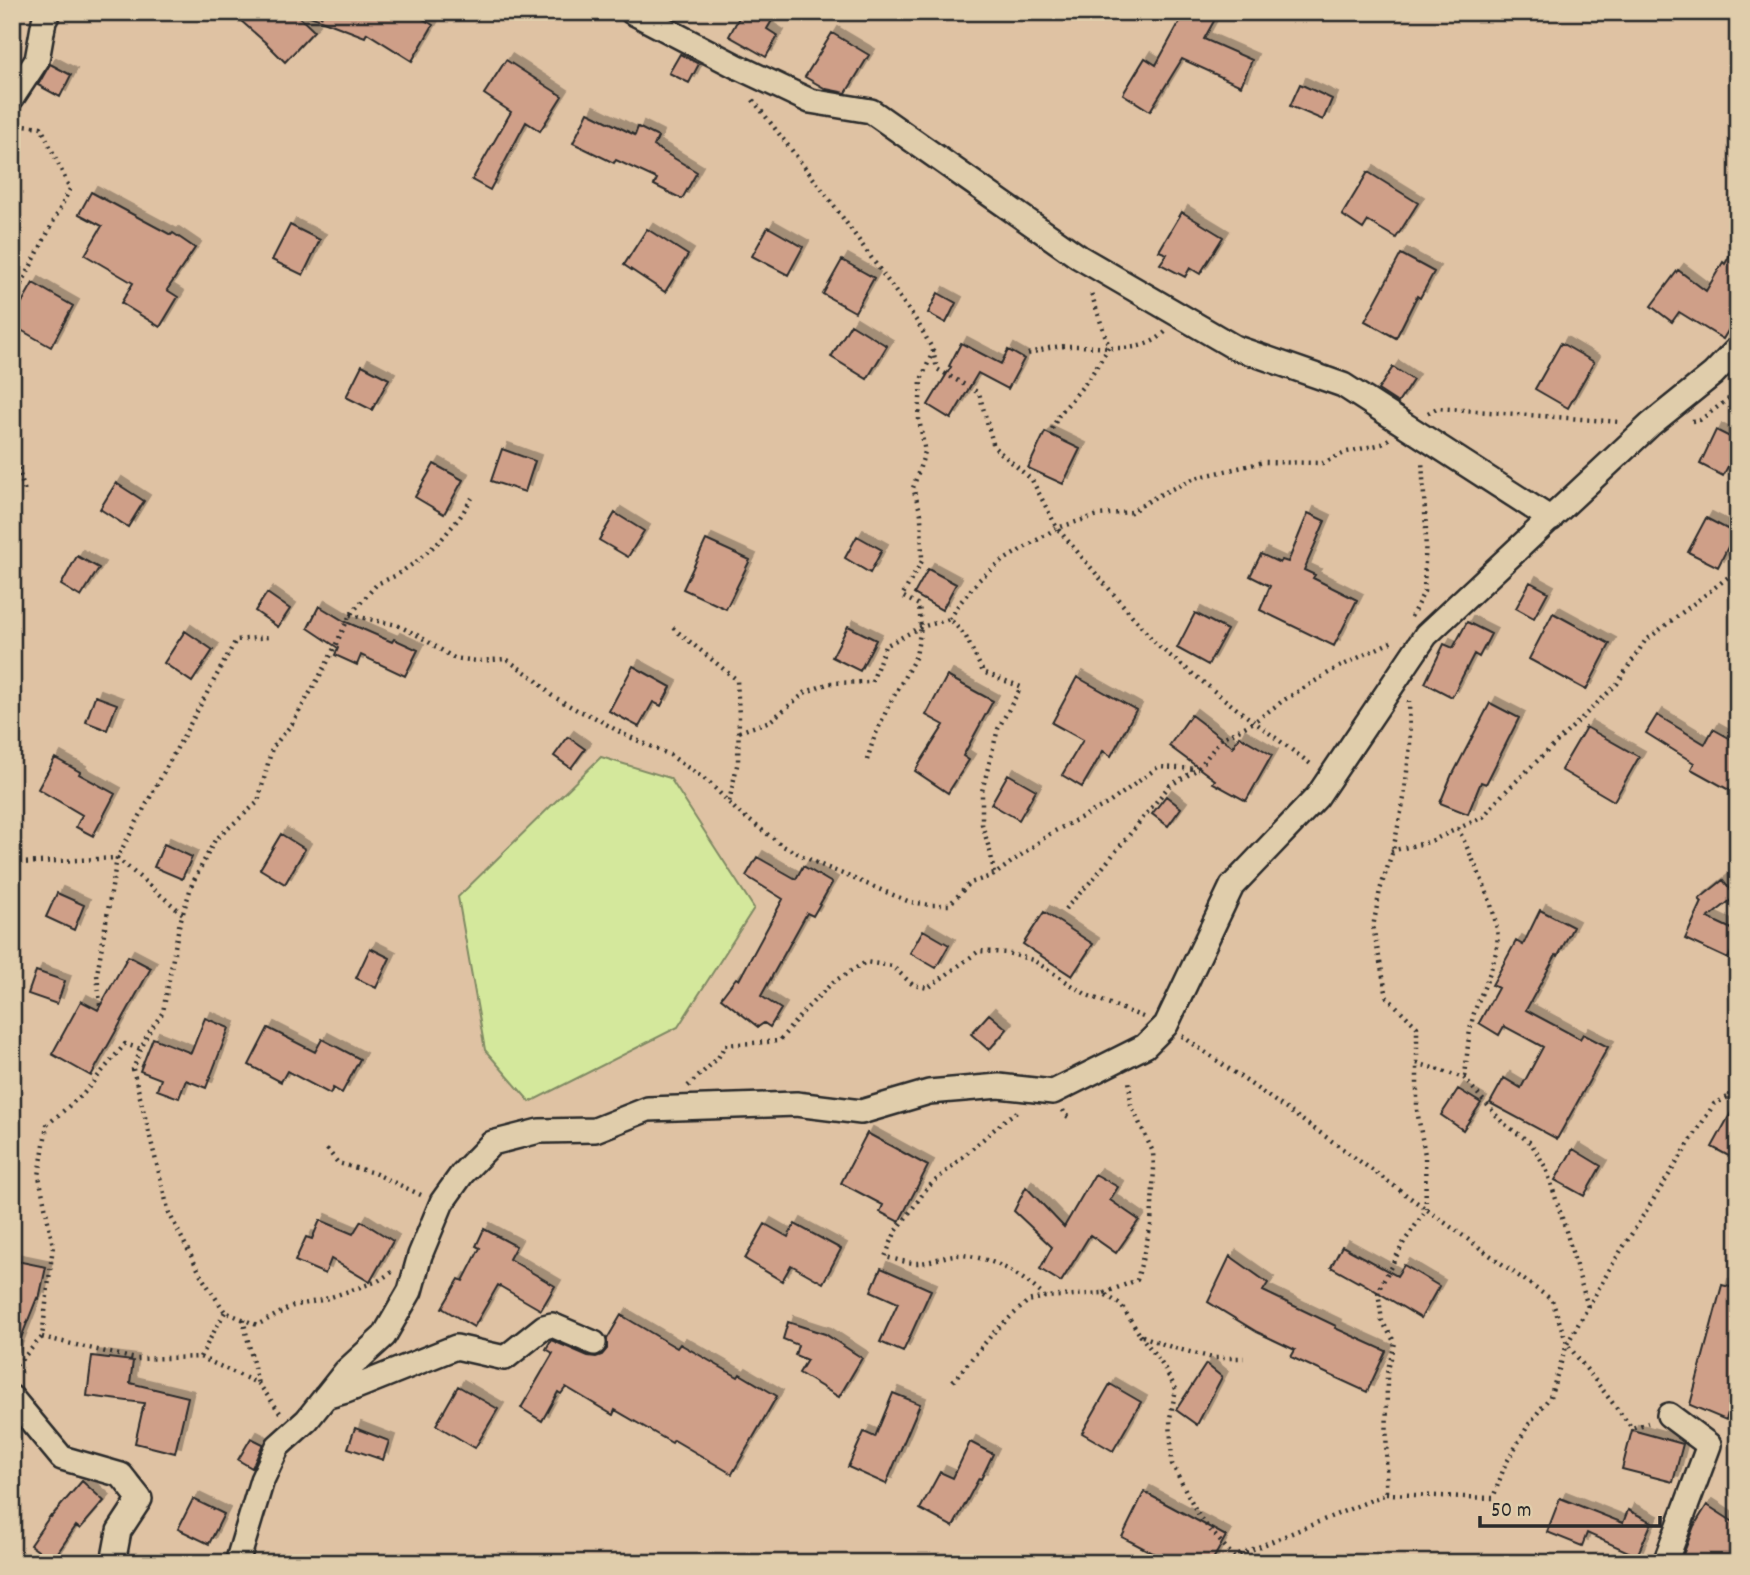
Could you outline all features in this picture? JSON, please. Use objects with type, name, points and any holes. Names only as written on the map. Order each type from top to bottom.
[{"type":"street","points":[[12,98],[37,61],[44,21],[49,12]]},
{"type":"street","points":[[632,12],[810,101],[871,111],[1079,257],[1234,348],[1343,385],[1551,519]]},
{"type":"street","points":[[237,1563],[262,1480],[278,1446],[307,1420],[346,1371],[384,1336],[410,1291],[420,1255],[442,1202],[462,1174],[492,1143],[539,1131],[595,1130],[648,1109],[796,1104],[861,1112],[929,1091],[999,1087],[1053,1092],[1145,1046],[1166,1025],[1232,886],[1317,797],[1426,635],[1651,424],[1713,374],[1738,348]]},
{"type":"street","points":[[326,1397],[456,1347],[505,1359],[544,1326],[552,1325],[594,1343]]},
{"type":"street","points":[[12,1398],[62,1458],[121,1475],[140,1499],[118,1531],[113,1563]]},
{"type":"street","points":[[1665,1563],[1709,1445],[1669,1415]]},
{"type":"path","points":[[738,67],[754,103],[830,200],[918,323],[933,350],[937,369],[979,393],[994,447],[1032,480],[1057,528],[1158,646],[1330,778]]},
{"type":"path","points":[[12,125],[41,128],[70,189],[12,303]]},
{"type":"path","points":[[1052,429],[1059,415],[1088,380],[1108,347],[1079,257]]},
{"type":"path","points":[[1028,354],[1047,348],[1069,346],[1137,347],[1153,342],[1162,335],[1178,315]]},
{"type":"path","points":[[867,760],[874,738],[916,656],[921,627],[919,605],[902,596],[922,561],[921,514],[913,488],[925,452],[919,419],[921,380],[933,350]]},
{"type":"path","points":[[1688,421],[1700,420],[1738,392]]},
{"type":"path","points":[[739,732],[770,721],[806,692],[830,683],[872,682],[885,646],[921,627],[950,619],[979,580],[999,563],[1057,528],[1098,514],[1131,512],[1195,478],[1264,462],[1323,463],[1413,431],[1437,408],[1651,424]]},
{"type":"path","points":[[1406,627],[1424,592],[1426,530],[1413,431]]},
{"type":"path","points":[[12,447],[26,495]]},
{"type":"path","points":[[420,1255],[378,1281],[322,1300],[293,1306],[257,1325],[225,1312],[202,1279],[169,1213],[134,1069],[147,1035],[163,1012],[179,926],[192,884],[215,840],[258,802],[272,748],[292,724],[326,665],[350,615],[377,584],[397,575],[441,540],[472,498]]},
{"type":"path","points":[[1392,850],[1429,842],[1483,817],[1503,794],[1617,684],[1645,641],[1738,567]]},
{"type":"path","points":[[350,615],[397,625],[454,658],[477,661],[506,659],[534,678],[551,695],[623,734],[670,755],[710,783],[737,811],[783,846],[910,902],[949,905],[970,883],[994,875],[1051,833],[1109,803],[1158,767],[1198,769]]},
{"type":"path","points":[[950,619],[966,638],[983,672],[1021,687],[998,729],[982,791],[982,824],[994,875]]},
{"type":"path","points":[[673,628],[737,680],[738,761],[729,803]]},
{"type":"path","points":[[100,1005],[97,974],[117,858],[236,640],[269,637]]},
{"type":"path","points":[[1065,909],[1094,878],[1169,786],[1198,769],[1221,740],[1254,722],[1335,669],[1399,638],[1409,662],[1410,745],[1404,798],[1373,927],[1387,998],[1417,1027],[1417,1110],[1425,1155],[1426,1210],[1404,1242],[1378,1292],[1382,1321],[1395,1343],[1387,1373],[1386,1494]]},
{"type":"path","points":[[1458,828],[1480,877],[1498,932],[1495,957],[1474,1014],[1468,1041],[1465,1078]]},
{"type":"path","points":[[19,863],[117,858],[183,914]]},
{"type":"path","points":[[667,1108],[680,1092],[718,1058],[726,1045],[779,1041],[833,982],[866,962],[892,966],[913,985],[928,988],[979,951],[1007,953],[1033,960],[1087,995],[1166,1025],[1552,1300],[1567,1344],[1632,1428],[1669,1415]]},
{"type":"path","points":[[12,1370],[42,1337],[53,1246],[39,1176],[47,1125],[84,1093],[125,1044],[141,1049]]},
{"type":"path","points":[[953,1381],[995,1331],[1028,1301],[1045,1297],[1103,1293],[1137,1280],[1151,1225],[1154,1168],[1153,1152],[1131,1105],[1128,1055]]},
{"type":"path","points":[[1417,1063],[1465,1078],[1503,1123],[1531,1143],[1546,1167],[1588,1307]]},
{"type":"path","points":[[1045,1297],[1032,1284],[988,1260],[958,1255],[917,1263],[885,1258],[895,1233],[927,1188],[1004,1120],[1053,1092]]},
{"type":"path","points":[[1103,1293],[1121,1305],[1160,1360],[1176,1390],[1170,1418],[1172,1464],[1200,1518],[1234,1557],[1386,1494],[1493,1498],[1505,1465],[1529,1423],[1550,1397],[1567,1344],[1648,1206],[1714,1104],[1738,1092]]},
{"type":"path","points":[[327,1149],[338,1163],[374,1173],[412,1192],[442,1202]]},
{"type":"path","points":[[200,1357],[225,1312]]},
{"type":"path","points":[[243,1319],[259,1384],[295,1431]]},
{"type":"path","points":[[1140,1335],[1171,1347],[1213,1358],[1244,1358]]},
{"type":"path","points":[[42,1337],[136,1359],[200,1357],[259,1384]]},
{"type":"green space","points":[[601,757],[670,778],[754,908],[678,1027],[530,1102],[485,1050],[458,897]]},
{"type":"building","points":[[231,12],[294,12],[314,31],[285,62]]},
{"type":"building","points":[[305,12],[411,12],[433,25],[412,61],[367,33],[365,37]]},
{"type":"building","points":[[742,12],[777,12],[767,29],[778,36],[766,57],[729,36]]},
{"type":"building","points":[[1185,12],[1219,12],[1204,39],[1252,60],[1241,86],[1182,59],[1150,111],[1123,94],[1145,58],[1156,65]]},
{"type":"building","points":[[832,33],[869,55],[846,93],[826,89],[805,77]]},
{"type":"building","points":[[680,54],[699,64],[689,83],[669,73]]},
{"type":"building","points":[[506,60],[562,96],[540,131],[526,122],[490,190],[472,180],[511,112],[484,94]]},
{"type":"building","points":[[50,64],[71,75],[60,97],[38,85]]},
{"type":"building","points":[[1300,84],[1332,99],[1323,120],[1290,106]]},
{"type":"building","points":[[588,112],[635,135],[638,127],[658,137],[654,146],[697,172],[682,199],[654,185],[657,179],[616,160],[614,163],[573,143]]},
{"type":"building","points":[[1368,172],[1418,203],[1396,238],[1368,221],[1363,229],[1342,215]]},
{"type":"building","points":[[91,192],[171,235],[173,233],[195,248],[167,290],[178,297],[160,327],[121,303],[133,283],[85,255],[102,226],[79,214]]},
{"type":"building","points":[[1182,212],[1223,237],[1200,274],[1190,268],[1185,277],[1160,264],[1167,254],[1159,251]]},
{"type":"building","points":[[290,225],[320,240],[303,275],[272,260]]},
{"type":"building","points":[[768,227],[803,247],[788,275],[752,256]]},
{"type":"building","points":[[647,229],[688,255],[665,292],[624,265]]},
{"type":"building","points":[[1738,242],[1738,314],[1723,339],[1679,312],[1672,322],[1651,306],[1678,270],[1706,291]]},
{"type":"building","points":[[1401,254],[1434,272],[1420,298],[1417,296],[1396,338],[1365,321]]},
{"type":"building","points":[[842,260],[874,278],[855,312],[823,294]]},
{"type":"building","points":[[33,283],[73,306],[51,347],[12,325],[12,320]]},
{"type":"building","points":[[938,293],[956,303],[946,323],[928,313]]},
{"type":"building","points":[[851,324],[887,346],[867,379],[831,357]]},
{"type":"building","points":[[961,343],[1001,364],[1008,350],[1024,359],[1008,389],[978,373],[951,419],[928,405],[951,367],[949,366]]},
{"type":"building","points":[[1561,343],[1594,362],[1568,408],[1535,389]]},
{"type":"building","points":[[362,365],[389,379],[372,410],[346,397]]},
{"type":"building","points":[[1393,367],[1413,380],[1398,403],[1378,390]]},
{"type":"building","points":[[1716,430],[1738,441],[1738,447],[1723,476],[1700,464]]},
{"type":"building","points":[[1045,432],[1080,449],[1063,484],[1028,468]]},
{"type":"building","points":[[502,449],[535,461],[525,492],[491,481]]},
{"type":"building","points":[[434,464],[463,480],[444,514],[415,497]]},
{"type":"building","points":[[116,483],[144,501],[128,527],[100,509]]},
{"type":"building","points":[[615,513],[644,531],[628,557],[599,540]]},
{"type":"building","points":[[1308,513],[1325,521],[1304,570],[1315,575],[1313,578],[1357,600],[1334,646],[1260,610],[1270,586],[1250,576],[1261,554],[1280,563],[1282,560],[1288,562]]},
{"type":"building","points":[[1706,518],[1735,533],[1718,567],[1688,552]]},
{"type":"building","points":[[857,536],[882,550],[870,573],[845,558]]},
{"type":"building","points":[[706,540],[750,560],[726,609],[683,589]]},
{"type":"building","points":[[77,556],[99,568],[81,597],[61,585]]},
{"type":"building","points":[[928,569],[956,584],[942,610],[914,594]]},
{"type":"building","points":[[1530,582],[1548,592],[1534,618],[1516,608]]},
{"type":"building","points":[[267,593],[290,609],[278,627],[255,611]]},
{"type":"building","points":[[319,606],[344,621],[418,650],[405,676],[361,655],[357,665],[335,655],[338,648],[308,628]]},
{"type":"building","points":[[1195,613],[1227,630],[1208,665],[1177,648]]},
{"type":"building","points":[[1553,613],[1610,644],[1586,690],[1529,659]]},
{"type":"building","points":[[1467,622],[1491,634],[1479,657],[1474,654],[1452,697],[1425,683],[1444,644],[1453,648]]},
{"type":"building","points":[[848,626],[876,640],[860,671],[832,657]]},
{"type":"building","points":[[185,631],[213,650],[192,682],[164,663]]},
{"type":"building","points":[[633,666],[671,687],[661,706],[653,702],[639,727],[609,711]]},
{"type":"building","points":[[947,676],[993,701],[963,756],[969,760],[948,793],[915,771],[944,725],[926,715]]},
{"type":"building","points":[[1077,677],[1136,710],[1111,756],[1103,751],[1082,787],[1062,775],[1083,740],[1052,723]]},
{"type":"building","points":[[95,696],[117,704],[107,730],[86,722]]},
{"type":"building","points":[[1490,703],[1519,718],[1486,784],[1481,782],[1468,814],[1440,803],[1452,774]]},
{"type":"building","points":[[1191,715],[1233,747],[1239,736],[1272,755],[1246,801],[1213,783],[1215,780],[1169,746]]},
{"type":"building","points":[[1657,715],[1705,744],[1713,729],[1738,743],[1738,795],[1691,769],[1694,763],[1646,733]]},
{"type":"building","points":[[1586,727],[1639,757],[1614,801],[1561,770]]},
{"type":"building","points":[[568,737],[585,749],[571,768],[554,756]]},
{"type":"building","points":[[55,758],[115,794],[93,836],[76,827],[82,815],[38,789]]},
{"type":"building","points":[[1008,774],[1036,790],[1019,820],[991,804]]},
{"type":"building","points":[[1166,796],[1181,808],[1168,826],[1152,814]]},
{"type":"building","points":[[281,834],[305,849],[285,884],[260,869]]},
{"type":"building","points":[[164,844],[192,857],[182,879],[154,867]]},
{"type":"building","points":[[757,857],[796,879],[803,866],[832,883],[813,916],[807,913],[761,996],[781,1009],[770,1027],[764,1023],[758,1027],[721,998],[736,978],[739,980],[783,899],[746,876]]},
{"type":"building","points":[[1723,880],[1736,896],[1708,918],[1738,932],[1728,959],[1685,939],[1702,902],[1699,899]]},
{"type":"building","points":[[57,893],[84,905],[74,930],[46,917]]},
{"type":"building","points":[[1540,910],[1573,927],[1526,1010],[1580,1039],[1583,1034],[1608,1047],[1557,1139],[1490,1103],[1504,1078],[1521,1088],[1543,1047],[1504,1026],[1499,1035],[1479,1023],[1498,988],[1492,985],[1516,941],[1523,945]]},
{"type":"building","points":[[1044,912],[1093,944],[1072,976],[1023,944]]},
{"type":"building","points":[[923,930],[949,945],[936,968],[910,953]]},
{"type":"building","points":[[370,948],[390,958],[376,988],[356,978]]},
{"type":"building","points":[[128,956],[151,968],[91,1076],[52,1054],[81,1001],[98,1010]]},
{"type":"building","points":[[36,971],[65,981],[57,1004],[28,994]]},
{"type":"building","points":[[989,1014],[1007,1029],[989,1050],[971,1034]]},
{"type":"building","points":[[205,1018],[229,1028],[206,1088],[186,1080],[179,1098],[157,1090],[161,1079],[140,1071],[153,1038],[191,1053]]},
{"type":"building","points":[[268,1028],[315,1052],[322,1039],[360,1059],[342,1093],[333,1088],[330,1094],[287,1071],[281,1082],[249,1065]]},
{"type":"building","points":[[1458,1089],[1481,1103],[1463,1130],[1441,1115]]},
{"type":"building","points":[[1738,1100],[1738,1161],[1712,1147]]},
{"type":"building","points":[[867,1133],[928,1166],[899,1222],[880,1212],[883,1205],[841,1183]]},
{"type":"building","points":[[1573,1149],[1601,1166],[1584,1196],[1555,1180]]},
{"type":"building","points":[[1095,1174],[1118,1187],[1110,1200],[1139,1220],[1116,1253],[1090,1235],[1061,1282],[1040,1269],[1052,1247],[1014,1211],[1026,1187],[1064,1227]]},
{"type":"building","points":[[320,1220],[353,1234],[361,1221],[393,1241],[370,1282],[331,1259],[325,1274],[295,1261],[306,1237],[312,1239]]},
{"type":"building","points":[[765,1224],[788,1237],[795,1224],[841,1249],[823,1283],[791,1265],[782,1281],[745,1259]]},
{"type":"building","points":[[484,1229],[516,1246],[509,1259],[555,1286],[541,1310],[498,1285],[474,1327],[442,1308],[459,1279],[463,1281],[480,1248],[476,1246]]},
{"type":"building","points":[[1342,1246],[1397,1276],[1404,1265],[1439,1286],[1421,1318],[1331,1267]]},
{"type":"building","points":[[1230,1256],[1268,1283],[1263,1291],[1386,1351],[1367,1392],[1291,1357],[1295,1350],[1257,1332],[1208,1302]]},
{"type":"building","points":[[12,1260],[46,1267],[39,1299],[37,1298],[13,1358]]},
{"type":"building","points":[[881,1268],[931,1290],[903,1352],[880,1342],[898,1303],[871,1291]]},
{"type":"building","points":[[1722,1285],[1738,1289],[1738,1377],[1726,1420],[1690,1405]]},
{"type":"building","points":[[621,1315],[677,1348],[680,1344],[777,1396],[732,1474],[674,1440],[672,1443],[615,1410],[613,1415],[566,1387],[561,1394],[558,1392],[542,1421],[521,1408],[553,1353],[546,1349],[551,1340],[588,1356],[602,1355],[607,1349],[607,1339]]},
{"type":"building","points":[[788,1322],[825,1334],[862,1358],[839,1397],[799,1373],[807,1360],[795,1355],[798,1345],[783,1339]]},
{"type":"building","points":[[92,1356],[133,1361],[130,1383],[188,1397],[175,1453],[135,1443],[144,1403],[87,1396]]},
{"type":"building","points":[[1206,1364],[1222,1377],[1197,1425],[1176,1410]]},
{"type":"building","points":[[1110,1384],[1141,1402],[1113,1451],[1082,1433]]},
{"type":"building","points":[[458,1386],[498,1409],[475,1448],[436,1425]]},
{"type":"building","points":[[893,1393],[920,1404],[886,1484],[848,1467],[864,1432],[875,1437]]},
{"type":"building","points":[[355,1428],[389,1441],[383,1460],[348,1448]]},
{"type":"building","points":[[1632,1430],[1683,1444],[1673,1482],[1622,1469]]},
{"type":"building","points":[[251,1438],[263,1444],[252,1468],[238,1460]]},
{"type":"building","points":[[970,1442],[993,1454],[953,1527],[920,1509],[940,1472],[953,1478]]},
{"type":"building","points":[[82,1481],[104,1501],[80,1529],[76,1526],[52,1561],[30,1545],[50,1516]]},
{"type":"building","points":[[1144,1492],[1226,1536],[1211,1563],[1172,1563],[1122,1537]]},
{"type":"building","points":[[1560,1498],[1623,1523],[1628,1510],[1652,1522],[1637,1556],[1587,1533],[1582,1546],[1547,1532]]},
{"type":"building","points":[[193,1499],[224,1514],[209,1544],[178,1529]]},
{"type":"building","points":[[1707,1505],[1738,1525],[1738,1544],[1726,1563],[1695,1563],[1683,1555],[1694,1526]]}]
